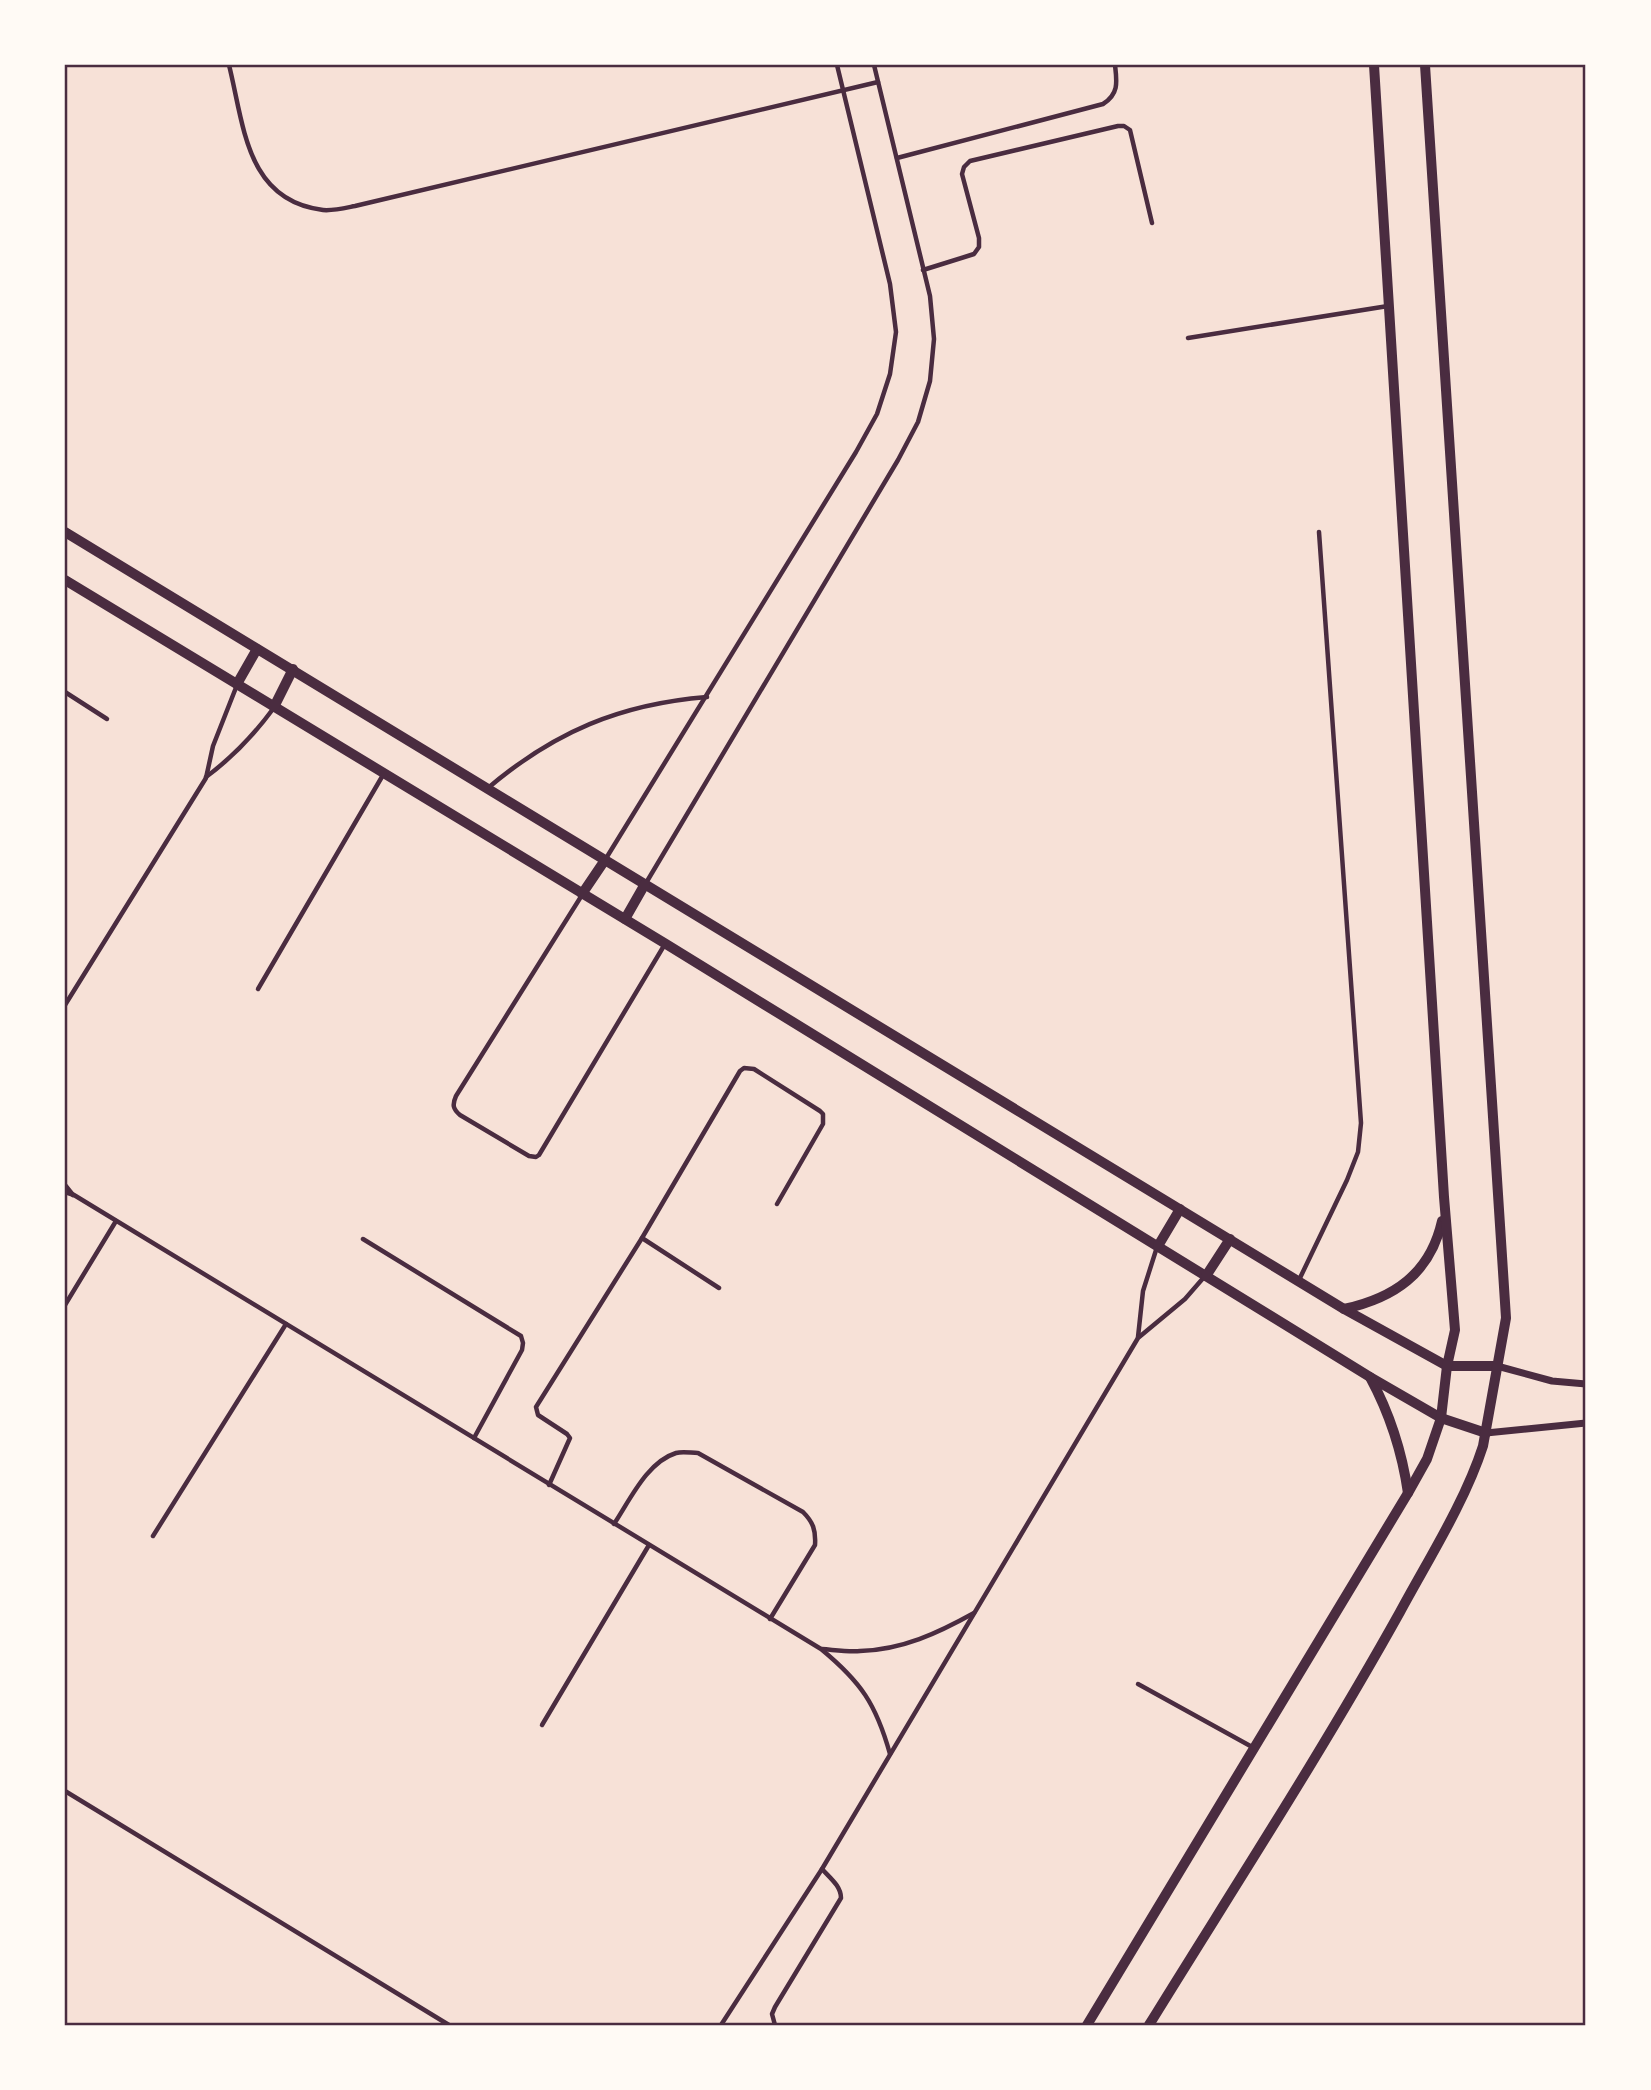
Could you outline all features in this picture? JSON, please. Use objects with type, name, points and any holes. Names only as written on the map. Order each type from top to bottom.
[{"type":"street","points":[[1087,2025],[1427,1459],[1441,1418],[1447,1366],[1455,1330],[1445,1208],[1374,65]]},
{"type":"street","points":[[1149,2025],[1357,1687],[1478,1463],[1486,1433],[1506,1318],[1425,65]]},
{"type":"street","points":[[65,532],[1299,1281],[1447,1366],[1497,1366],[1552,1381],[1586,1384]]},
{"type":"street","points":[[65,580],[1441,1418],[1486,1433],[1586,1423]]},
{"type":"street","points":[[237,684],[257,649]]},
{"type":"street","points":[[274,707],[293,669]]},
{"type":"street","points":[[582,894],[605,860]]},
{"type":"street","points":[[625,919],[645,884]]},
{"type":"street","points":[[1344,1308],[1369,1303],[1392,1292],[1412,1276],[1429,1256],[1439,1233],[1445,1208]]},
{"type":"street","points":[[1157,1246],[1180,1209]]},
{"type":"street","points":[[1206,1276],[1230,1239]]},
{"type":"street","points":[[1370,1377],[1395,1433],[1404,1463],[1408,1493]]},
{"type":"lane","points":[[229,65],[253,161],[270,186],[295,203],[325,210],[355,206],[878,82]]},
{"type":"lane","points":[[605,860],[856,452],[877,414],[890,374],[896,332],[890,284],[837,65]]},
{"type":"lane","points":[[645,884],[898,460],[918,422],[930,381],[934,339],[930,296],[874,65]]},
{"type":"lane","points":[[897,158],[1102,104],[1116,92],[1115,65]]},
{"type":"lane","points":[[923,270],[974,254],[979,247],[962,174],[970,161],[1118,126],[1130,130],[1152,223]]},
{"type":"lane","points":[[1188,338],[1388,306]]},
{"type":"lane","points":[[1299,1281],[1347,1180],[1358,1152],[1362,1123],[1319,532]]},
{"type":"lane","points":[[65,1005],[206,778],[217,735],[237,684]]},
{"type":"lane","points":[[65,692],[107,719]]},
{"type":"lane","points":[[487,789],[535,751],[589,723],[647,705],[707,697]]},
{"type":"lane","points":[[206,778],[232,758],[255,734],[274,707]]},
{"type":"lane","points":[[258,989],[383,773]]},
{"type":"lane","points":[[582,894],[456,1096],[454,1110],[460,1115],[529,1156],[539,1155],[666,944]]},
{"type":"lane","points":[[549,1485],[570,1438],[538,1415],[536,1407],[744,1068],[754,1069],[823,1114],[823,1124],[777,1204]]},
{"type":"lane","points":[[65,1185],[74,1195]]},
{"type":"lane","points":[[65,1192],[821,1649],[846,1670],[866,1694],[881,1723],[890,1754]]},
{"type":"lane","points":[[65,1305],[116,1221]]},
{"type":"lane","points":[[642,1238],[719,1288]]},
{"type":"lane","points":[[363,1239],[521,1336],[522,1350],[473,1438]]},
{"type":"lane","points":[[1138,1338],[1143,1291],[1157,1246]]},
{"type":"lane","points":[[721,2025],[821,1869],[1138,1338],[1185,1299],[1206,1276]]},
{"type":"lane","points":[[153,1536],[286,1324]]},
{"type":"lane","points":[[614,1524],[647,1474],[660,1460],[678,1452],[698,1453],[803,1512],[816,1532],[815,1545],[770,1619]]},
{"type":"lane","points":[[542,1725],[649,1545]]},
{"type":"lane","points":[[821,1649],[861,1651],[901,1646],[939,1633],[974,1613]]},
{"type":"lane","points":[[1138,1684],[1254,1748]]},
{"type":"lane","points":[[65,1791],[449,2025]]},
{"type":"lane","points":[[775,2025],[772,2014],[775,2007],[841,1898],[838,1886],[821,1869]]}]
